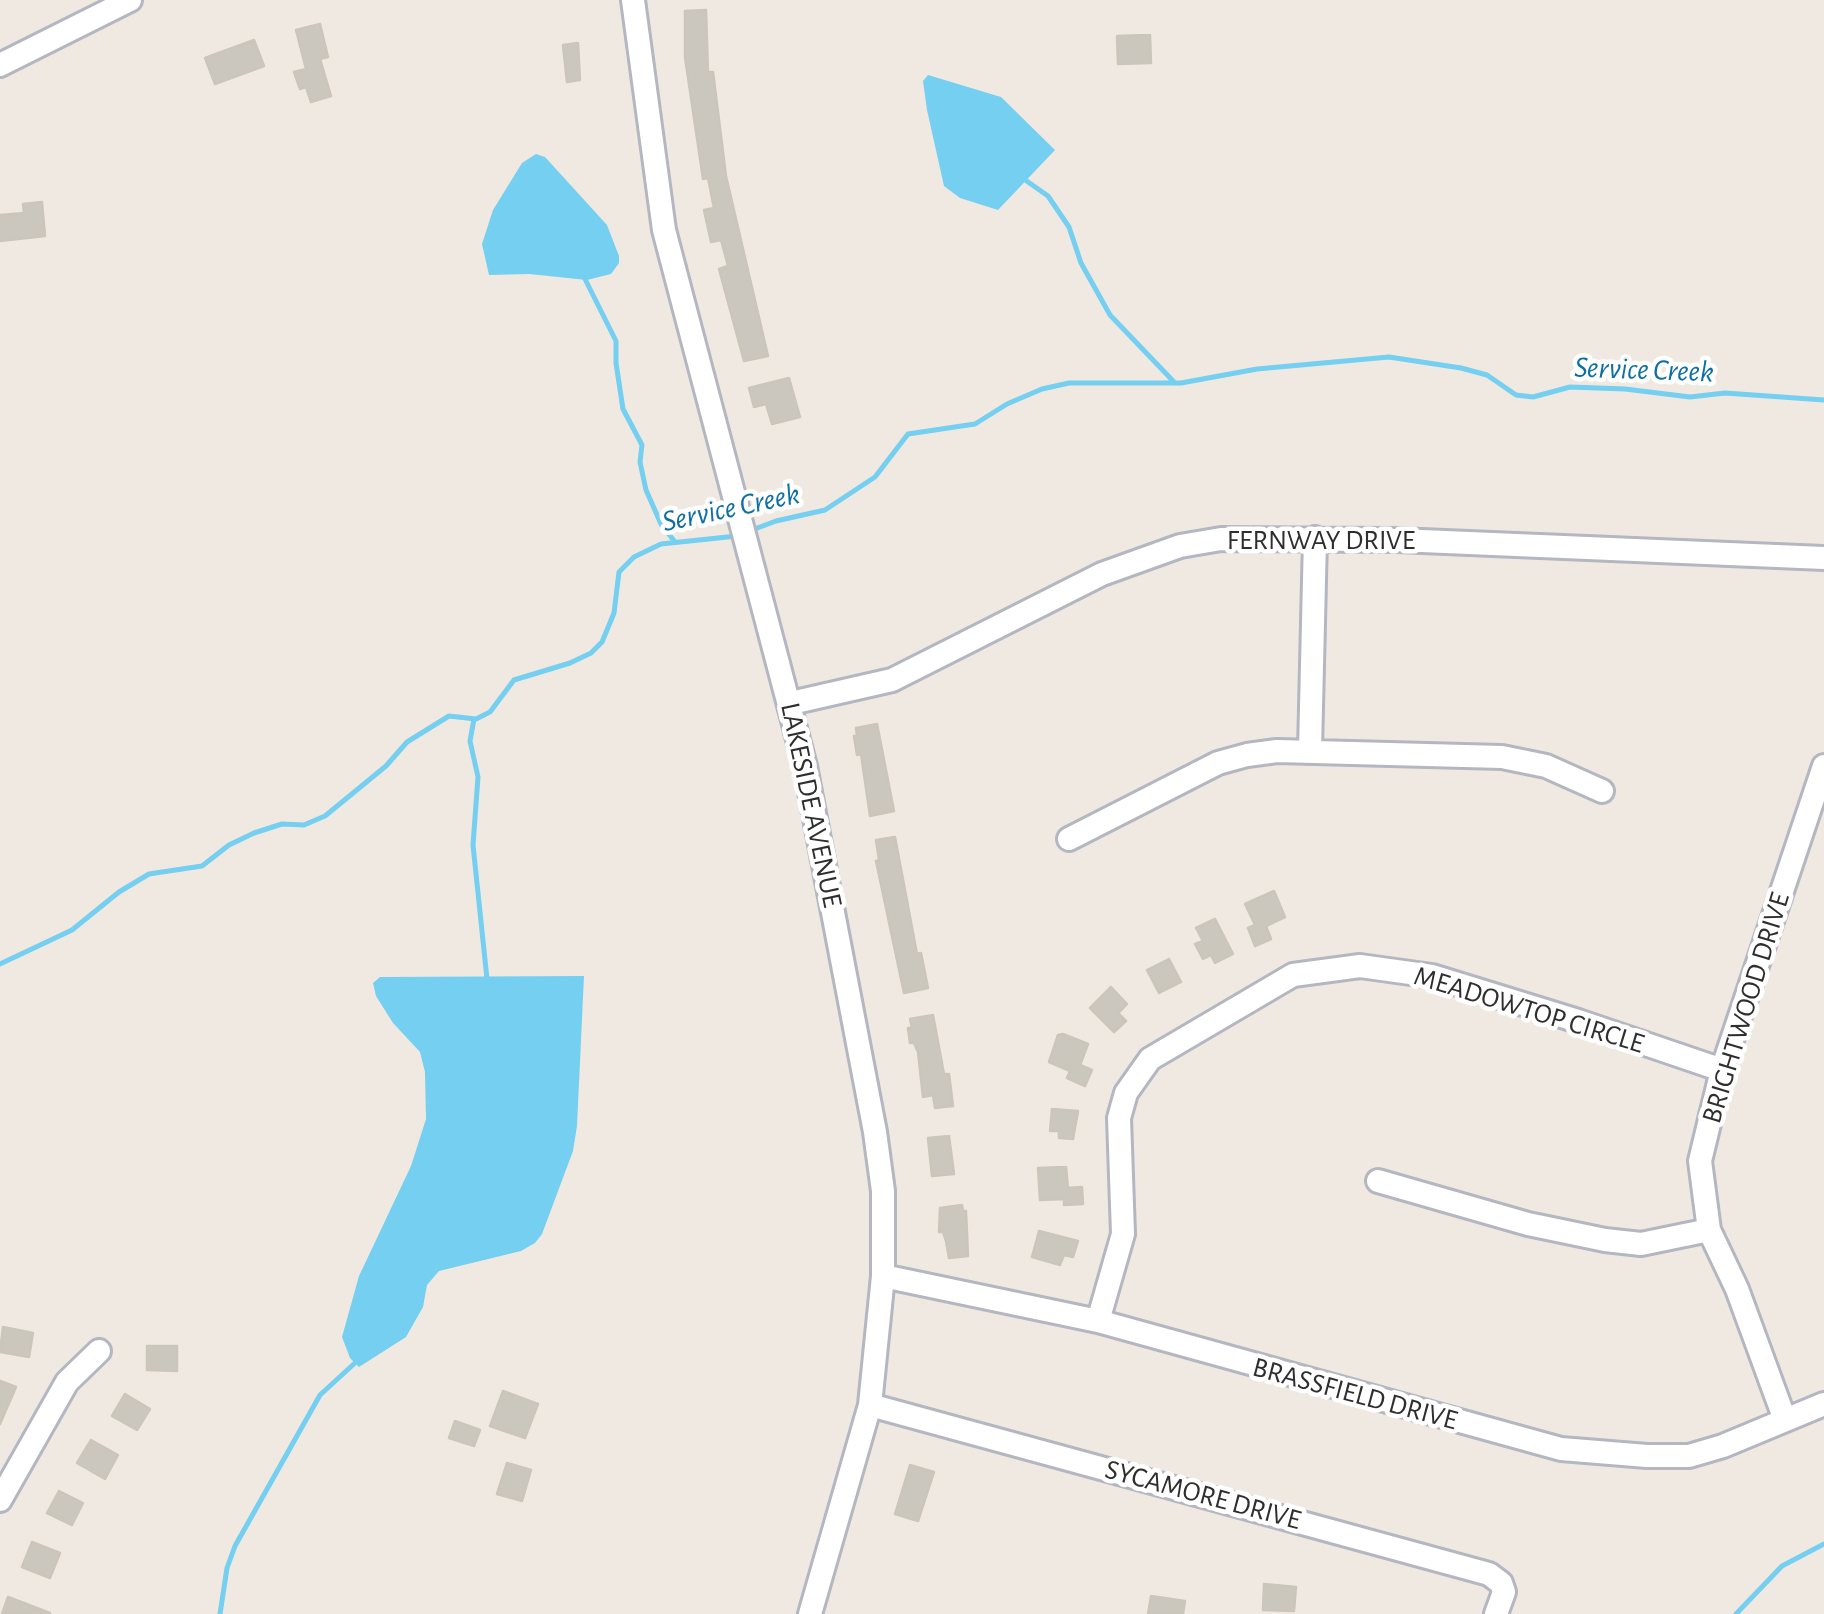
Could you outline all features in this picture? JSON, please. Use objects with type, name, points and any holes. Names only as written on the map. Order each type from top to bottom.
[{"type":"street","points":[[0,65],[130,0]]},
{"type":"street","name":"LAKESIDE AVENUE","points":[[633,0],[650,149],[664,230],[790,703],[875,1132],[885,1220],[870,1405],[810,1614]]},
{"type":"street","points":[[1310,750],[1315,538]]},
{"type":"street","name":"FERNWAY DRIVE","points":[[790,703],[856,690],[910,673],[1102,574],[1180,546],[1221,539],[1315,538],[1824,558]]},
{"type":"street","points":[[1069,839],[1218,764],[1247,754],[1310,750],[1502,757],[1546,766],[1602,791]]},
{"type":"street","name":"BRIGHTWOOD DRIVE","points":[[1785,1420],[1737,1289],[1710,1230],[1700,1161],[1722,1070],[1824,766]]},
{"type":"street","name":"MEADOWTOP CIRCLE","points":[[1098,1321],[1123,1234],[1120,1118],[1126,1093],[1150,1059],[1293,975],[1360,966],[1432,976],[1722,1070]]},
{"type":"street","points":[[1378,1181],[1528,1224],[1605,1240],[1641,1244],[1710,1230]]},
{"type":"street","name":"BRASSFIELD DRIVE","points":[[883,1276],[1098,1321],[1561,1449],[1689,1456],[1824,1404]]},
{"type":"street","points":[[0,1500],[9,1463],[67,1382],[99,1351]]},
{"type":"street","name":"SYCAMORE DRIVE","points":[[870,1405],[1490,1574],[1501,1583],[1504,1592],[1496,1614]]},
{"type":"water","points":[[928,75],[1001,97],[1055,150],[998,210],[960,198],[944,186],[927,110],[923,81]]},
{"type":"water","points":[[536,154],[545,157],[607,225],[619,256],[611,274],[587,280],[529,274],[489,275],[482,244],[493,210],[522,163]]},
{"type":"water","points":[[584,976],[573,1151],[542,1234],[521,1251],[439,1271],[427,1285],[423,1307],[406,1337],[359,1367],[350,1358],[342,1337],[359,1276],[411,1166],[426,1119],[425,1072],[420,1052],[393,1023],[376,996],[373,983],[380,977]]},
{"type":"building","points":[[706,10],[708,72],[713,72],[726,176],[768,356],[744,361],[719,269],[728,266],[721,240],[711,242],[704,210],[714,208],[708,178],[703,179],[685,57],[685,11]]},
{"type":"building","points":[[320,24],[328,57],[320,59],[331,96],[311,102],[306,87],[300,89],[294,72],[306,69],[296,30]]},
{"type":"building","points":[[1150,35],[1151,63],[1118,64],[1117,36]]},
{"type":"building","points":[[254,40],[264,66],[215,84],[205,58]]},
{"type":"building","points":[[578,43],[580,80],[567,82],[563,45]]},
{"type":"building","points":[[42,202],[45,236],[0,241],[0,215],[24,213],[23,204]]},
{"type":"building","points":[[789,378],[800,417],[772,424],[766,404],[754,407],[749,388]]},
{"type":"building","points":[[877,724],[894,811],[870,816],[861,754],[857,755],[854,736],[856,728]]},
{"type":"building","points":[[895,837],[917,954],[921,953],[928,988],[904,993],[876,861],[876,840]]},
{"type":"building","points":[[1274,891],[1285,917],[1266,926],[1271,939],[1255,946],[1248,928],[1255,925],[1245,904]]},
{"type":"building","points":[[1215,919],[1233,954],[1215,963],[1211,955],[1203,959],[1195,944],[1203,941],[1196,928]]},
{"type":"building","points":[[1169,959],[1181,982],[1159,993],[1147,970]]},
{"type":"building","points":[[1111,987],[1127,1004],[1118,1013],[1126,1021],[1114,1032],[1090,1008]]},
{"type":"building","points":[[933,1015],[953,1106],[935,1108],[933,1095],[923,1097],[918,1052],[910,1043],[910,1019]]},
{"type":"building","points":[[1058,1035],[1088,1044],[1080,1065],[1092,1070],[1085,1086],[1067,1078],[1070,1071],[1049,1062]]},
{"type":"building","points":[[1052,1109],[1078,1111],[1073,1139],[1059,1138],[1059,1131],[1050,1131]]},
{"type":"building","points":[[949,1136],[954,1174],[932,1176],[928,1138]]},
{"type":"building","points":[[1066,1167],[1068,1188],[1082,1187],[1083,1204],[1064,1205],[1064,1199],[1040,1200],[1038,1168]]},
{"type":"building","points":[[962,1205],[966,1211],[968,1256],[949,1258],[943,1232],[939,1232],[940,1208]]},
{"type":"building","points":[[1039,1231],[1078,1241],[1073,1257],[1064,1255],[1060,1265],[1032,1257]]},
{"type":"building","points":[[3,1327],[33,1333],[29,1357],[0,1352]]},
{"type":"building","points":[[147,1346],[177,1346],[177,1371],[147,1370]]},
{"type":"building","points":[[0,1381],[16,1387],[0,1424]]},
{"type":"building","points":[[503,1391],[538,1404],[525,1438],[490,1426]]},
{"type":"building","points":[[125,1394],[150,1409],[137,1430],[112,1416]]},
{"type":"building","points":[[455,1421],[480,1430],[474,1446],[449,1438]]},
{"type":"building","points":[[91,1440],[118,1455],[105,1479],[77,1463]]},
{"type":"building","points":[[507,1463],[531,1470],[522,1501],[497,1494]]},
{"type":"building","points":[[910,1465],[934,1472],[918,1521],[895,1514]]},
{"type":"building","points":[[59,1491],[83,1503],[72,1525],[47,1513]]},
{"type":"building","points":[[32,1542],[60,1553],[50,1578],[22,1567]]},
{"type":"building","points":[[1264,1584],[1296,1587],[1294,1611],[1263,1610]]},
{"type":"building","points":[[1151,1596],[1185,1601],[1183,1614],[1148,1614]]},
{"type":"building","points":[[8,1597],[50,1613],[2,1614]]},
{"type":"waterway","points":[[1021,177],[1048,196],[1069,227],[1081,263],[1110,315],[1175,383]]},
{"type":"waterway","points":[[584,277],[616,341],[623,409],[642,445],[640,462],[646,490],[661,524],[675,542]]},
{"type":"waterway","name":"Service Creek","points":[[752,530],[825,510],[875,477],[908,434],[975,424],[1007,404],[1069,383],[1181,383],[1257,369],[1389,357],[1487,375],[1516,395],[1533,397],[1570,387],[1690,397],[1725,393],[1824,400]]},
{"type":"waterway","name":"Service Creek","points":[[0,964],[72,930],[119,892],[149,874],[202,866],[229,845],[254,833],[282,824],[304,825],[325,816],[386,766],[407,742],[449,716],[476,719],[490,712],[514,680],[591,653],[602,642],[614,613],[619,572],[634,557],[661,544],[737,536]]},
{"type":"waterway","points":[[474,719],[470,741],[478,777],[473,845],[487,979]]},
{"type":"waterway","points":[[220,1614],[227,1568],[235,1546],[320,1395],[356,1362]]},
{"type":"waterway","points":[[1736,1614],[1782,1566],[1824,1544]]}]
